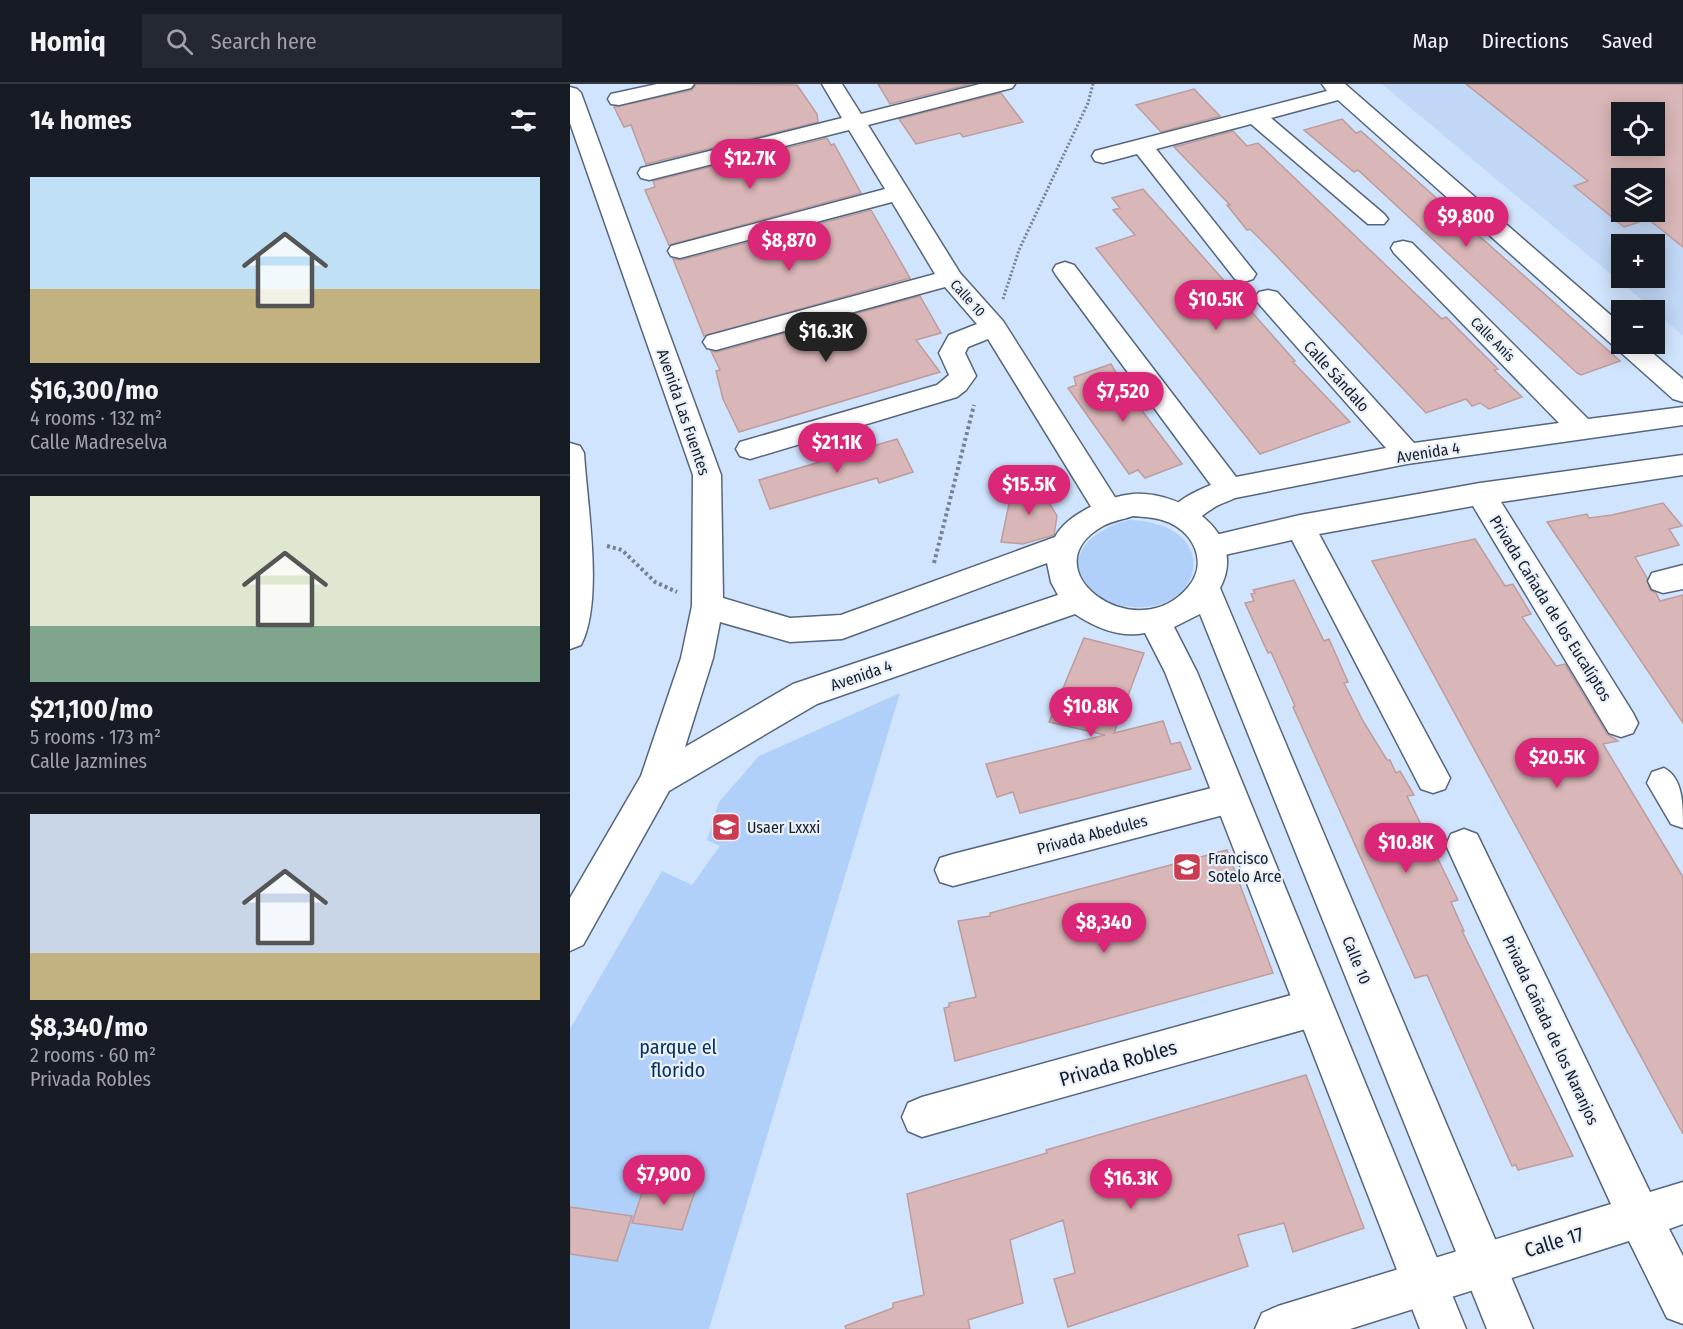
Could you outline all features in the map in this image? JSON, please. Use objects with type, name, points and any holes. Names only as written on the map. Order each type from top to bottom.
[{"type":"street","points":[[620,99],[684,84]]},
{"type":"street","name":"Calle 10","points":[[832,84],[950,278],[994,327],[1108,510]]},
{"type":"street","points":[[649,173],[853,120],[1005,84]]},
{"type":"street","points":[[1103,156],[1254,116],[1337,89],[1611,329]]},
{"type":"street","name":"Avenida Las Fuentes","points":[[570,93],[707,475],[708,606],[697,658],[657,780],[570,933]]},
{"type":"street","points":[[1254,116],[1376,219]]},
{"type":"street","points":[[1142,146],[1244,274]]},
{"type":"street","points":[[680,251],[898,193]]},
{"type":"street","name":"Calle Anís","points":[[1403,248],[1582,430]]},
{"type":"street","points":[[1065,270],[1229,489]]},
{"type":"street","points":[[716,342],[950,278]]},
{"type":"street","name":"Calle Sándalo","points":[[1268,298],[1407,454]]},
{"type":"street","points":[[750,449],[947,391],[963,376],[952,353],[958,341],[994,327]]},
{"type":"street","points":[[1638,354],[1683,393]]},
{"type":"street","name":"Avenida 4","points":[[1182,516],[1203,500],[1229,489],[1407,454],[1683,416]]},
{"type":"street","points":[[570,636],[578,596],[571,459]]},
{"type":"street","points":[[1211,547],[1300,526],[1480,494],[1683,465]]},
{"type":"street","name":"Privada Cañada de los Eucalíptos","points":[[1480,494],[1622,723]]},
{"type":"street","points":[[1133,505],[1159,507],[1182,516],[1200,530],[1211,547],[1214,569],[1206,591],[1185,610],[1155,621],[1134,623],[1113,620],[1094,612],[1078,601],[1068,588],[1062,574],[1061,560],[1064,545],[1074,530],[1089,518],[1108,510],[1133,505]]},
{"type":"street","points":[[1300,526],[1433,778]]},
{"type":"street","points":[[708,606],[790,630],[842,627],[1064,545]]},
{"type":"street","name":"Calle 10","points":[[1206,591],[1510,1329]]},
{"type":"street","name":"Avenida 4","points":[[657,780],[805,694],[1078,601]]},
{"type":"street","points":[[1155,621],[1180,672],[1443,1329]]},
{"type":"street","points":[[1664,783],[1683,813]]},
{"type":"street","name":"Privada Abedules","points":[[953,870],[1231,798]]},
{"type":"street","name":"Privada Cañada de los Naranjos","points":[[1464,844],[1639,1216],[1683,1302]]},
{"type":"street","name":"Privada Robles","points":[[922,1118],[1314,1008]]},
{"type":"street","name":"Calle 17","points":[[1278,1329],[1683,1203]]},
{"type":"path","points":[[575,539],[622,550],[655,582],[708,606]]},
{"type":"shaded area","points":[[1382,84],[1683,84],[1683,336],[1665,320],[1665,300],[1642,300],[1628,288],[1665,288],[1665,234],[1611,234],[1611,274]]},
{"type":"green space","points":[[1129,520],[1160,525],[1181,537],[1191,552],[1193,569],[1187,585],[1173,598],[1152,606],[1118,605],[1100,597],[1085,583],[1079,571],[1079,559],[1083,548],[1102,531]]},
{"type":"green space","name":"parque el florido","points":[[900,693],[709,1329],[570,1329],[570,1029],[662,871],[692,885],[720,846],[707,840],[719,802],[759,756]]},
{"type":"building","points":[[696,84],[797,85],[817,114],[818,122],[646,164],[631,125],[624,127],[614,107],[692,90]]},
{"type":"building","points":[[878,84],[971,84],[890,104]]},
{"type":"building","points":[[1466,84],[1683,84],[1683,247],[1652,222],[1665,222],[1665,168],[1611,168],[1611,216],[1574,186],[1588,181]]},
{"type":"building","points":[[1194,89],[1220,116],[1161,132],[1136,105]]},
{"type":"building","points":[[1001,93],[1023,122],[963,137],[960,133],[916,144],[899,119]]},
{"type":"building","points":[[1342,119],[1356,133],[1361,131],[1620,361],[1581,375],[1577,373],[1358,170],[1354,172],[1304,130]]},
{"type":"building","points":[[1233,131],[1247,146],[1258,143],[1442,319],[1446,317],[1498,369],[1494,370],[1522,397],[1489,409],[1480,403],[1472,406],[1466,399],[1426,413],[1269,248],[1250,229],[1247,230],[1227,205],[1230,205],[1174,147]]},
{"type":"building","points":[[827,138],[831,145],[834,144],[861,193],[669,245],[645,190],[655,187],[653,181]]},
{"type":"building","points":[[1143,189],[1295,361],[1293,362],[1350,422],[1260,454],[1096,248],[1135,235],[1113,210],[1120,208],[1112,198]]},
{"type":"building","points":[[871,210],[910,278],[704,336],[673,259],[681,260]]},
{"type":"building","points":[[1618,222],[1639,222],[1624,227]]},
{"type":"building","points":[[920,296],[941,333],[916,340],[940,372],[739,432],[723,399],[716,371],[720,370],[711,351],[717,352]]},
{"type":"building","points":[[1111,364],[1125,388],[1182,464],[1145,478],[1138,470],[1129,474],[1068,388],[1076,385],[1074,377]]},
{"type":"building","points":[[897,439],[913,472],[879,483],[877,478],[770,509],[759,480]]},
{"type":"building","points":[[1013,485],[1040,487],[1057,516],[1054,535],[1023,544],[1001,542]]},
{"type":"building","points":[[1663,503],[1682,526],[1669,529],[1679,545],[1635,557],[1647,578],[1650,590],[1656,593],[1660,601],[1683,595],[1683,723],[1547,522],[1587,514],[1589,518],[1612,515]]},
{"type":"building","points":[[1475,539],[1505,586],[1513,584],[1531,614],[1522,617],[1556,666],[1565,664],[1607,734],[1618,741],[1603,744],[1683,877],[1683,1134],[1372,561]]},
{"type":"building","points":[[1294,580],[1324,641],[1329,639],[1348,682],[1344,683],[1363,721],[1387,760],[1390,760],[1396,773],[1400,771],[1414,795],[1407,796],[1458,900],[1451,902],[1464,931],[1462,931],[1573,1156],[1518,1170],[1516,1165],[1512,1166],[1427,975],[1415,978],[1293,707],[1295,706],[1271,652],[1268,653],[1245,603],[1254,601],[1251,594],[1255,593],[1253,590]]},
{"type":"building","points":[[1084,638],[1144,653],[1114,733],[1163,721],[1171,744],[1180,742],[1191,769],[1020,813],[1013,792],[997,797],[986,764],[1105,735],[1049,722]]},
{"type":"building","points":[[1227,850],[1273,973],[955,1061],[944,1008],[949,1007],[949,1003],[976,997],[958,921],[990,916],[990,913]]},
{"type":"building","points":[[1306,1075],[1364,1228],[1293,1252],[1284,1223],[1238,1235],[1248,1266],[1068,1327],[1054,1279],[1075,1273],[1063,1220],[1010,1240],[1023,1303],[968,1320],[970,1329],[846,1329],[845,1326],[893,1308],[893,1303],[924,1295],[907,1194],[1047,1153],[1046,1150]]},
{"type":"building","points":[[646,1181],[696,1188],[682,1230],[632,1223]]},
{"type":"building","points":[[570,1207],[632,1216],[617,1261],[570,1254]]},
{"type":"place","name":"Usaer Lxxxi","points":[[726,827]]},
{"type":"place","name":"Francisco Sotelo Arce","points":[[1187,867]]}]
